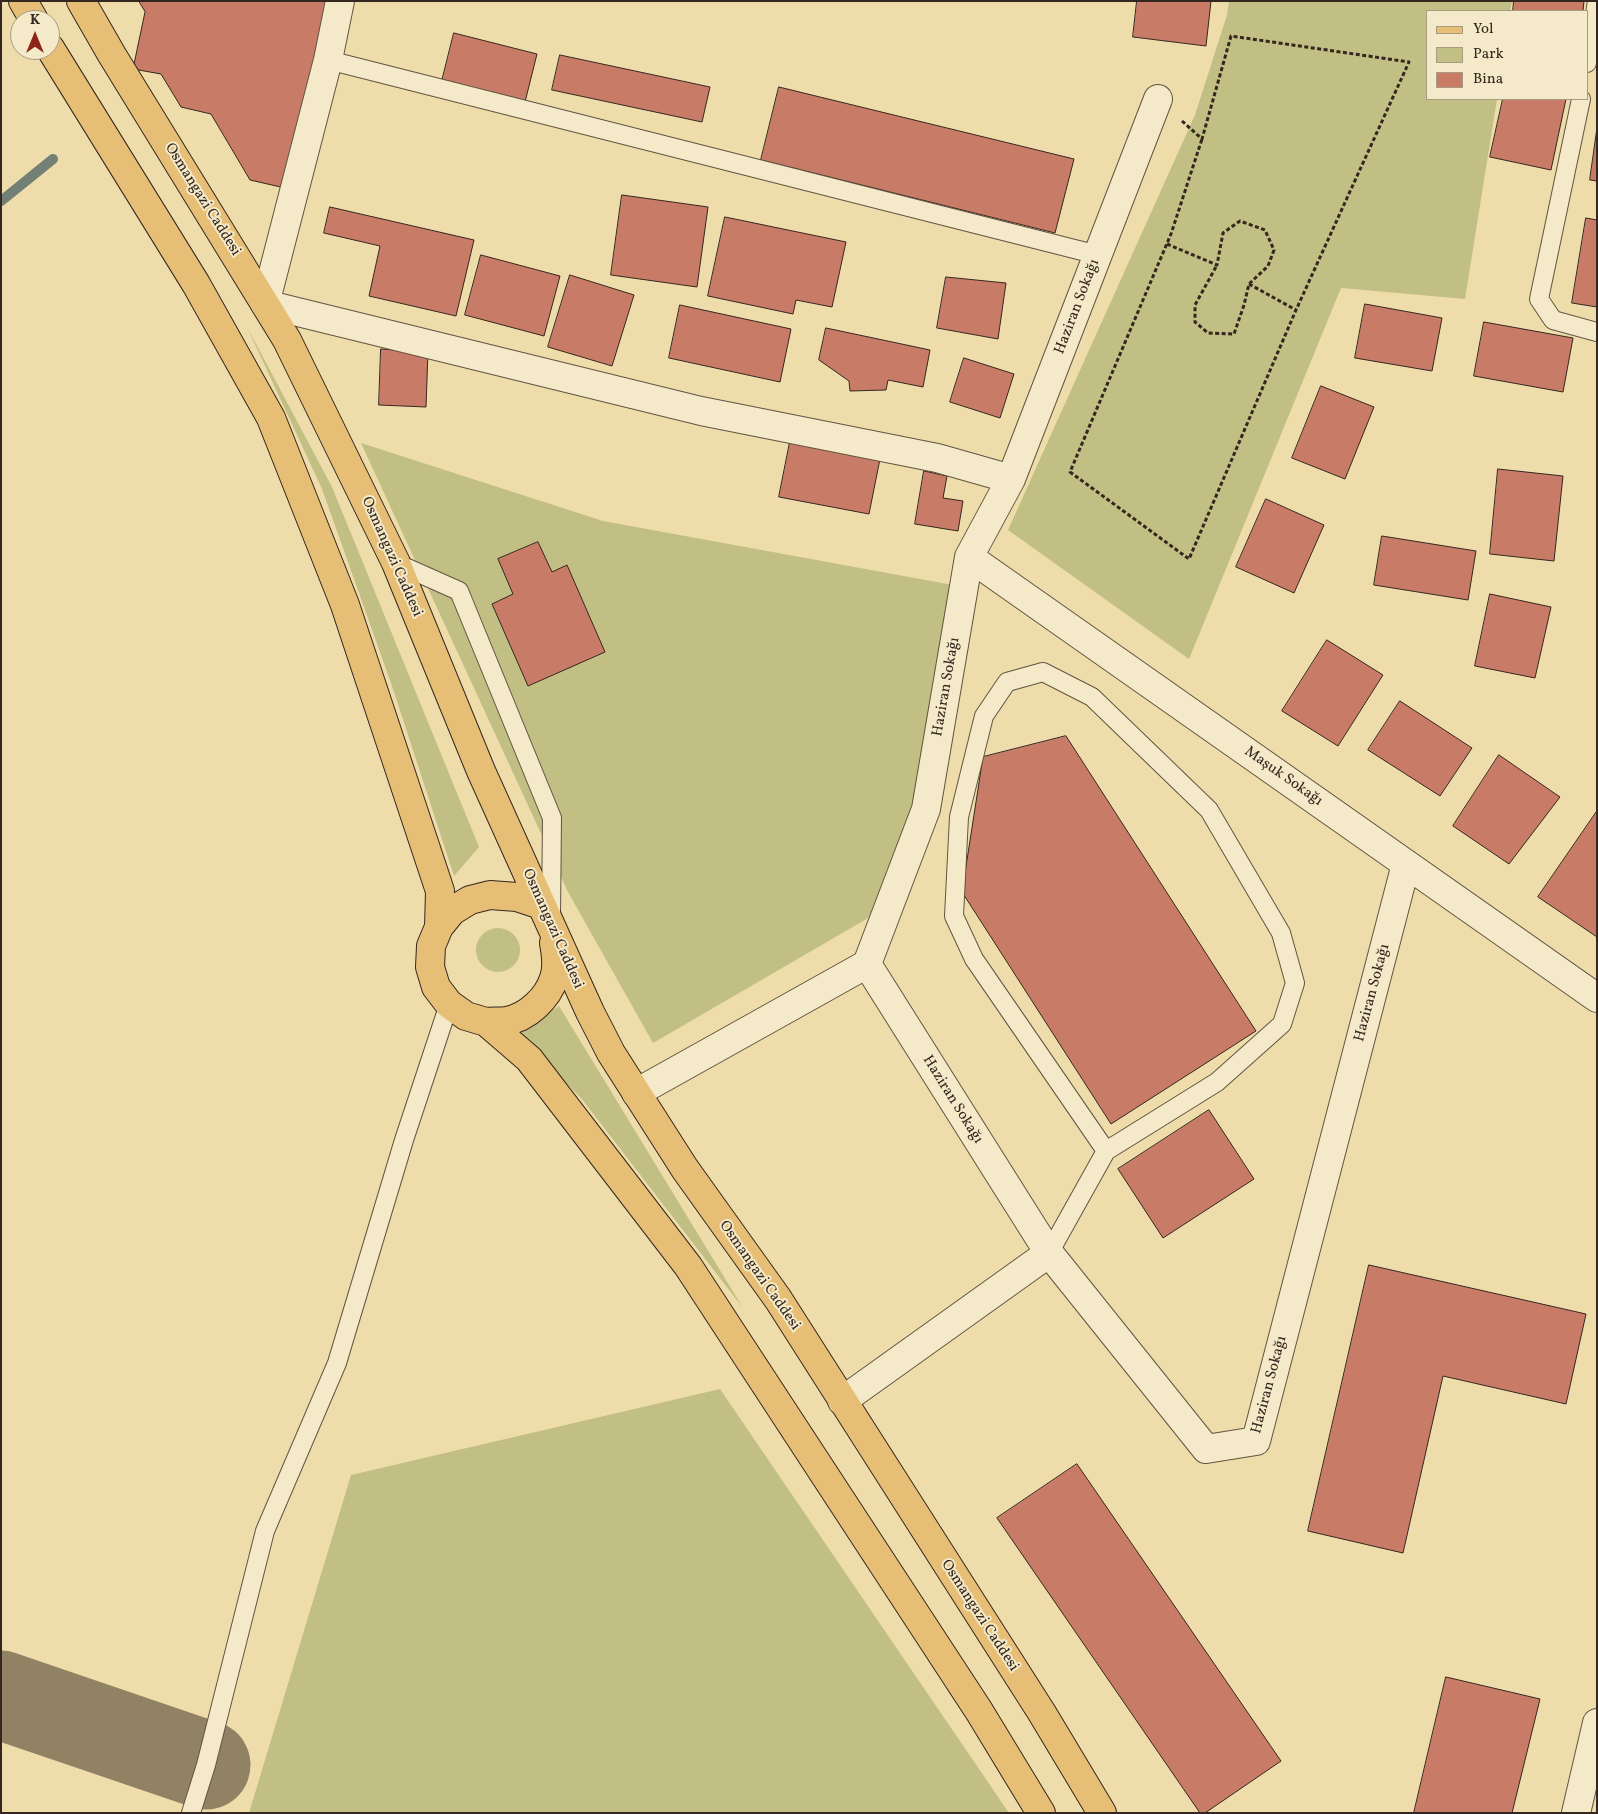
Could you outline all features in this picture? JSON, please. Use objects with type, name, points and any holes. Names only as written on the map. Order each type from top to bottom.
[{"type":"main road","name":"Osmangazi Caddesi","points":[[81,1],[288,340],[396,563],[481,772],[611,1053],[684,1169],[778,1299],[1042,1713],[1102,1813]]},
{"type":"main road","points":[[57,60],[196,284],[271,418],[345,605],[440,890],[439,927]]},
{"type":"main road","points":[[490,896],[517,897],[546,916],[557,959],[554,978],[542,1000],[526,1013],[507,1021],[486,1022],[466,1016],[449,1004],[436,987],[430,967],[431,946],[439,927],[452,911],[470,900],[490,896]]},
{"type":"main road","points":[[486,1022],[529,1059],[688,1266],[979,1711],[1041,1813]]},
{"type":"street","points":[[340,1],[328,60],[265,304],[701,410],[937,458],[1011,479]]},
{"type":"street","name":"Haziran Sokağı","points":[[1158,99],[1011,479],[969,557],[926,809],[867,964],[1049,1253],[1206,1449],[1256,1441],[1406,864]]},
{"type":"street","name":"Maşuk Sokağı","points":[[969,557],[1597,998]]},
{"type":"street","points":[[636,1093],[867,964]]},
{"type":"street","points":[[842,1401],[1049,1253]]},
{"type":"street","points":[[1576,1813],[1597,1723]]},
{"type":"lane","points":[[1588,56],[1596,1]]},
{"type":"lane","points":[[328,60],[1098,255]]},
{"type":"lane","points":[[1580,100],[1539,299],[1553,320],[1597,332]]},
{"type":"lane","points":[[396,563],[459,591],[552,818],[546,916]]},
{"type":"lane","points":[[1049,1253],[1106,1151],[1216,1082],[1282,1024],[1295,982],[1281,933],[1209,810],[1092,697],[1043,672],[1007,682],[984,716],[959,817],[954,916],[974,959],[1106,1151]]},
{"type":"lane","points":[[190,1813],[206,1765],[264,1531],[337,1363],[404,1140],[449,1004]]},
{"type":"path","points":[[1231,36],[1409,62],[1296,310],[1188,559],[1070,472],[1167,244],[1202,139],[1231,36]]},
{"type":"path","points":[[1158,99],[1202,139]]},
{"type":"path","points":[[1240,221],[1265,230],[1274,250],[1268,266],[1250,284],[1234,334],[1208,333],[1195,322],[1195,305],[1216,264],[1223,232],[1240,221]]},
{"type":"path","points":[[1167,244],[1216,264]]},
{"type":"path","points":[[1250,284],[1296,310]]},
{"type":"green space","points":[[1229,1],[1512,1],[1510,10],[1426,10],[1426,100],[1497,100],[1465,299],[1341,288],[1189,659],[1008,530],[1195,115],[1227,15]]},
{"type":"green space","points":[[247,327],[332,487],[479,847],[454,876],[392,686],[322,489]]},
{"type":"green space","points":[[361,443],[603,521],[953,585],[894,903],[653,1043],[568,892]]},
{"type":"green space","points":[[502,928],[514,934],[519,941],[519,959],[514,966],[507,971],[494,972],[482,966],[477,959],[476,946],[482,934],[489,929]]},
{"type":"green space","points":[[559,1006],[743,1308],[581,1098],[518,1034]]},
{"type":"green space","points":[[720,1389],[1009,1813],[249,1813],[351,1475]]},
{"type":"building","points":[[139,1],[329,1],[285,188],[250,180],[211,114],[181,107],[161,74],[133,69],[145,12]]},
{"type":"building","points":[[1137,1],[1211,1],[1206,46],[1133,37]]},
{"type":"building","points":[[1514,1],[1584,1],[1583,10],[1513,10]]},
{"type":"building","points":[[454,33],[537,54],[525,102],[442,81]]},
{"type":"building","points":[[560,55],[710,87],[702,122],[552,90]]},
{"type":"building","points":[[779,87],[1074,159],[1055,233],[761,160]]},
{"type":"building","points":[[1503,100],[1566,100],[1551,170],[1490,157]]},
{"type":"building","points":[[1597,128],[1597,181],[1590,180]]},
{"type":"building","points":[[622,195],[708,207],[697,287],[611,275]]},
{"type":"building","points":[[330,207],[474,240],[456,316],[369,296],[380,246],[324,233]]},
{"type":"building","points":[[725,217],[846,242],[832,307],[796,300],[793,314],[708,296]]},
{"type":"building","points":[[1586,218],[1597,220],[1597,307],[1572,303]]},
{"type":"building","points":[[481,255],[560,276],[544,336],[465,315]]},
{"type":"building","points":[[570,275],[634,295],[612,366],[548,347]]},
{"type":"building","points":[[946,277],[1006,283],[998,339],[937,328]]},
{"type":"building","points":[[1365,304],[1442,318],[1432,371],[1355,358]]},
{"type":"building","points":[[680,305],[791,329],[780,382],[669,358]]},
{"type":"building","points":[[1484,322],[1573,338],[1563,392],[1474,376]]},
{"type":"building","points":[[826,328],[930,350],[923,387],[888,380],[886,390],[850,391],[849,381],[819,360]]},
{"type":"building","points":[[381,349],[428,352],[426,407],[379,405]]},
{"type":"building","points":[[964,358],[1014,374],[1000,418],[950,402]]},
{"type":"building","points":[[1321,386],[1374,407],[1345,479],[1292,458]]},
{"type":"building","points":[[790,442],[880,459],[869,514],[779,497]]},
{"type":"building","points":[[1498,469],[1563,476],[1554,561],[1490,554]]},
{"type":"building","points":[[924,471],[947,476],[943,498],[963,501],[958,531],[915,524]]},
{"type":"building","points":[[1266,499],[1324,525],[1294,593],[1236,567]]},
{"type":"building","points":[[1382,536],[1476,551],[1468,600],[1374,585]]},
{"type":"building","points":[[538,542],[552,572],[567,565],[605,652],[528,686],[492,604],[513,594],[498,559]]},
{"type":"building","points":[[1490,594],[1551,607],[1535,678],[1475,666]]},
{"type":"building","points":[[1327,640],[1383,675],[1338,746],[1282,711]]},
{"type":"building","points":[[1400,701],[1472,748],[1440,796],[1368,750]]},
{"type":"building","points":[[1066,736],[1256,1031],[1111,1124],[962,892],[983,757]]},
{"type":"building","points":[[1499,755],[1560,797],[1509,864],[1453,826]]},
{"type":"building","points":[[1597,811],[1597,937],[1538,897]]},
{"type":"building","points":[[1209,1110],[1254,1179],[1163,1238],[1118,1169]]},
{"type":"building","points":[[1369,1265],[1586,1314],[1566,1404],[1443,1376],[1403,1553],[1308,1531]]},
{"type":"building","points":[[1077,1464],[1281,1761],[1205,1813],[1200,1813],[997,1518]]},
{"type":"building","points":[[1446,1677],[1540,1699],[1512,1813],[1414,1813]]},
{"type":"waterway","points":[[1,201],[53,159]]},
{"type":"taxiway","points":[[1,1695],[206,1765]]}]
